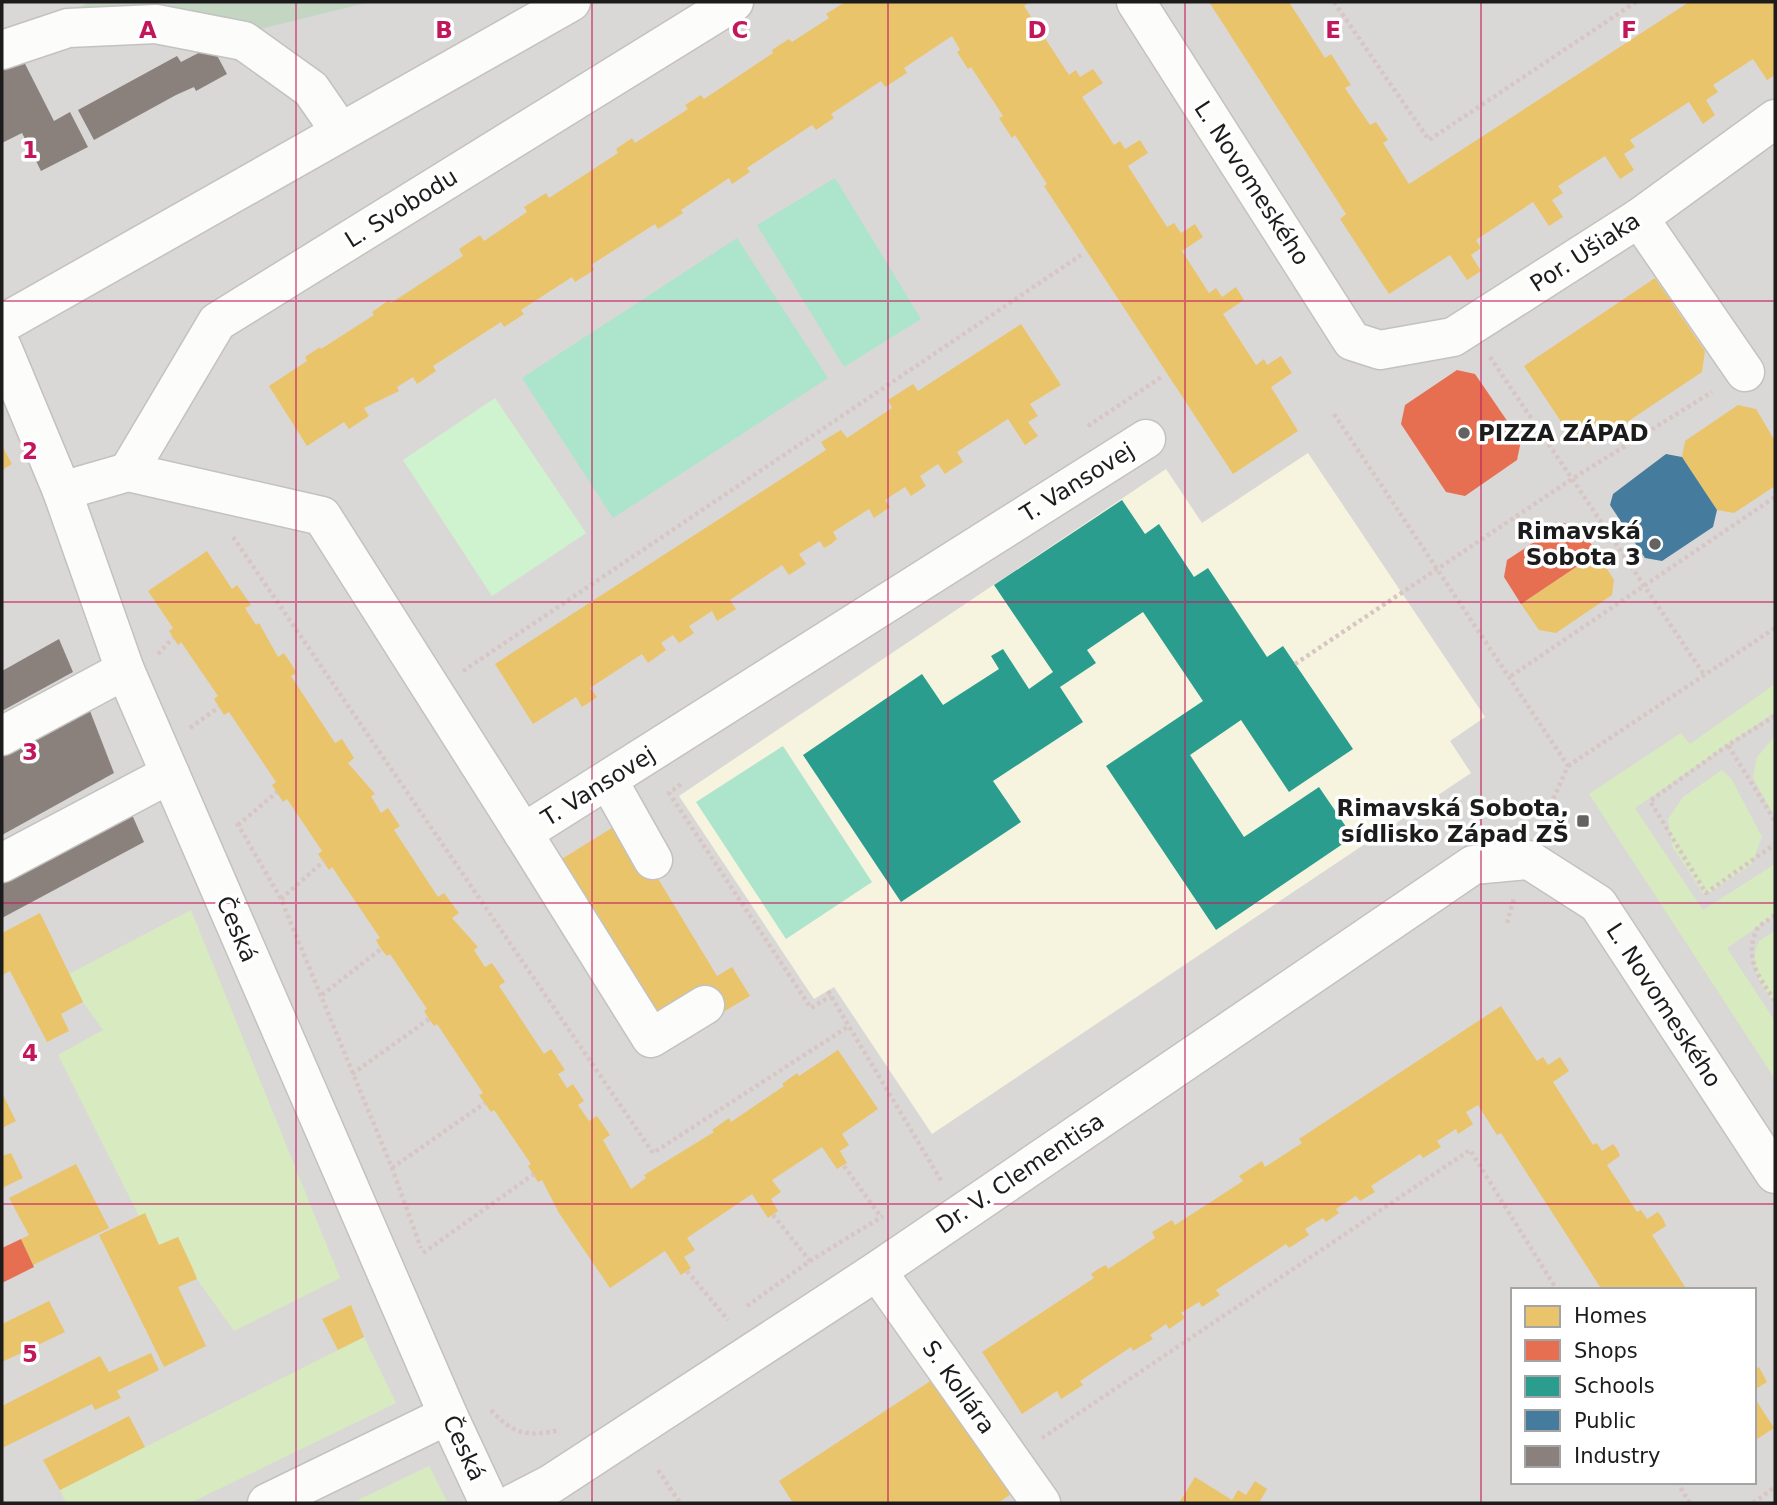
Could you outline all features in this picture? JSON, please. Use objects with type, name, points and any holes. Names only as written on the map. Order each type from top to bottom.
[{"type":"street","points":[[2,324],[571,2]]},
{"type":"street","name":"L. Svobodu","points":[[128,472],[217,322],[734,2]]},
{"type":"street","name":"L. Novomeského","points":[[1136,2],[1352,341],[1380,350]]},
{"type":"street","points":[[2,50],[68,28],[156,24],[244,41],[312,89],[340,131]]},
{"type":"street","name":"Por. Ušiaka","points":[[1380,350],[1452,337],[1639,218],[1775,119]]},
{"type":"street","points":[[1639,218],[1745,372]]},
{"type":"street","name":"Česká","points":[[2,347],[61,491],[137,659],[170,774],[448,1415],[489,1503]]},
{"type":"street","name":"T. Vansovej","points":[[61,491],[128,472],[322,516],[431,692],[523,833],[1146,439]]},
{"type":"street","points":[[2,736],[137,659]]},
{"type":"street","points":[[2,863],[170,774]]},
{"type":"street","points":[[608,779],[653,860]]},
{"type":"street","points":[[523,833],[650,1038],[705,1005]]},
{"type":"street","name":"L. Novomeského","points":[[1529,860],[1598,904],[1775,1174]]},
{"type":"street","name":"Dr. V. Clementisa","points":[[514,1503],[561,1477],[877,1271],[1473,864],[1529,860]]},
{"type":"street","name":"S. Kollára","points":[[877,1271],[1041,1503]]},
{"type":"street","points":[[267,1503],[448,1415]]},
{"type":"path","points":[[1334,2],[1429,141],[1636,2]]},
{"type":"path","points":[[431,692],[1081,255]]},
{"type":"path","points":[[1469,326],[1704,676]]},
{"type":"path","points":[[1295,664],[1572,479],[1745,372]]},
{"type":"path","points":[[1334,414],[1436,569],[1511,676],[1568,766]]},
{"type":"path","points":[[1511,676],[1775,497]]},
{"type":"path","points":[[226,526],[653,1153],[849,1026]]},
{"type":"path","points":[[1551,804],[1568,766],[1775,628]]},
{"type":"path","points":[[137,659],[153,659],[173,638]]},
{"type":"path","points":[[184,733],[219,707]]},
{"type":"path","points":[[1775,716],[1728,745],[1650,801],[1706,893],[1775,844]]},
{"type":"path","points":[[1728,745],[1775,821]]},
{"type":"path","points":[[681,784],[669,793],[811,1008],[829,993],[942,1182],[932,1188]]},
{"type":"path","points":[[238,825],[277,792]]},
{"type":"path","points":[[231,813],[281,899],[392,1168],[428,1266]]},
{"type":"path","points":[[281,899],[324,861]]},
{"type":"path","points":[[1507,923],[1515,894]]},
{"type":"path","points":[[1775,915],[1758,927],[1750,956],[1753,968],[1775,1001]]},
{"type":"path","points":[[322,995],[381,948]]},
{"type":"path","points":[[352,1074],[429,1019]]},
{"type":"path","points":[[392,1168],[485,1103]]},
{"type":"path","points":[[1010,1459],[1471,1150],[1556,1288]]},
{"type":"path","points":[[844,1166],[881,1217]]},
{"type":"path","points":[[423,1253],[534,1174]]},
{"type":"path","points":[[716,1328],[810,1261],[891,1212]]},
{"type":"path","points":[[773,1214],[810,1261]]},
{"type":"path","points":[[687,1271],[728,1320]]},
{"type":"path","points":[[486,1404],[505,1426],[533,1436],[572,1428]]},
{"type":"path","points":[[658,1470],[680,1503]]},
{"type":"path","points":[[1678,1484],[1690,1503]]},
{"type":"path","points":[[1753,1503],[1775,1487]]},
{"type":"shaded area","points":[[2,2],[1775,2],[1775,1503],[2,1503]]},
{"type":"shaded area","points":[[1775,127],[1775,346],[1749,365],[1644,217]]},
{"type":"shaded area","points":[[1308,453],[1485,717],[1450,741],[1471,773],[932,1134],[834,987],[814,999],[679,796],[1166,469],[1202,523]]},
{"type":"green space","points":[[89,2],[370,2],[256,30],[66,15]]},
{"type":"green space","points":[[835,178],[921,319],[844,367],[757,225]]},
{"type":"green space","points":[[737,238],[828,378],[613,518],[522,378]]},
{"type":"green space","points":[[495,398],[586,533],[492,596],[403,460]]},
{"type":"green space","points":[[1775,684],[1775,712],[1635,808],[1703,910],[1775,864],[1775,915],[1727,948],[1775,1021],[1775,1079],[1589,794],[1681,733],[1690,744]]},
{"type":"green space","points":[[1775,736],[1775,817],[1753,778],[1757,757]]},
{"type":"green space","points":[[783,746],[872,882],[786,939],[696,802]]},
{"type":"green space","points":[[1722,770],[1732,780],[1762,837],[1752,864],[1705,896],[1672,846],[1668,819],[1683,797]]},
{"type":"green space","points":[[191,910],[340,1278],[234,1331],[197,1279],[178,1237],[159,1245],[145,1214],[139,1216],[58,1055],[103,1030],[83,1002],[69,974]]},
{"type":"green space","points":[[1775,931],[1775,1005],[1757,974],[1754,959],[1759,941]]},
{"type":"green space","points":[[364,1337],[396,1403],[190,1503],[66,1503],[60,1490]]},
{"type":"green space","points":[[429,1466],[448,1503],[352,1503]]},
{"type":"building: Homes","points":[[845,2],[1030,2],[1024,6],[1069,75],[1076,70],[1080,77],[1093,69],[1103,83],[1082,97],[1114,145],[1120,141],[1125,149],[1140,140],[1148,153],[1128,166],[1167,227],[1174,223],[1181,233],[1195,224],[1203,237],[1182,251],[1209,293],[1216,288],[1222,297],[1236,287],[1244,300],[1223,314],[1256,365],[1264,359],[1267,365],[1281,356],[1292,373],[1271,387],[1298,431],[1233,474],[1044,186],[1047,184],[1015,135],[1012,138],[999,118],[1003,116],[971,67],[968,69],[957,52],[960,50],[952,36],[904,68],[907,73],[885,87],[881,81],[831,114],[834,118],[816,130],[812,125],[747,168],[750,172],[732,184],[729,178],[658,229],[655,224],[591,265],[594,270],[575,282],[572,277],[521,310],[524,314],[504,327],[501,322],[433,366],[436,371],[417,384],[413,377],[397,387],[399,391],[364,408],[369,416],[349,429],[344,422],[307,446],[269,386],[307,361],[305,357],[374,315],[372,312],[389,300],[391,303],[463,256],[459,249],[480,235],[484,241],[527,212],[524,207],[546,193],[549,198],[618,153],[616,149],[632,138],[635,143],[688,109],[685,105],[701,95],[704,99],[773,53],[772,50],[781,44],[789,39],[792,42],[829,18],[826,14]]},
{"type":"building: Homes","points":[[1209,2],[1289,2],[1325,58],[1331,54],[1351,85],[1345,88],[1370,125],[1376,122],[1388,140],[1383,143],[1409,184],[1689,2],[1775,2],[1775,75],[1767,80],[1753,59],[1713,85],[1718,92],[1706,100],[1715,115],[1703,124],[1689,102],[1630,140],[1635,147],[1624,154],[1634,170],[1620,179],[1605,156],[1558,186],[1563,193],[1552,200],[1563,217],[1549,226],[1533,202],[1476,240],[1481,248],[1471,255],[1481,271],[1467,280],[1450,255],[1389,294],[1340,219],[1346,214]]},
{"type":"building: Homes","points":[[1655,278],[1705,351],[1702,372],[1594,444],[1574,441],[1524,366]]},
{"type":"building: Homes","points":[[1021,324],[1061,385],[1030,404],[1038,416],[1028,422],[1038,436],[1025,445],[1008,419],[957,452],[963,462],[945,474],[938,464],[920,476],[926,486],[911,496],[905,487],[885,500],[890,507],[874,518],[869,509],[833,532],[837,539],[831,544],[824,548],[820,541],[799,554],[806,564],[789,575],[782,565],[730,600],[736,609],[717,621],[712,611],[689,626],[694,633],[679,643],[673,635],[661,643],[666,650],[648,663],[642,654],[590,688],[597,697],[590,702],[582,707],[576,697],[533,724],[495,664],[826,450],[821,442],[841,430],[847,438],[892,408],[888,400],[913,384],[918,391]]},
{"type":"building: Homes","points":[[1738,405],[1756,409],[1775,441],[1775,486],[1734,513],[1717,510],[1682,457],[1685,441]]},
{"type":"building: Homes","points":[[2,446],[12,464],[2,470]]},
{"type":"building: Homes","points":[[207,551],[232,589],[237,585],[251,605],[245,608],[256,625],[259,623],[278,657],[284,653],[297,673],[291,676],[335,743],[342,739],[354,758],[348,763],[375,794],[371,796],[381,813],[388,808],[400,826],[394,830],[438,897],[444,893],[459,913],[452,918],[478,947],[474,950],[485,967],[492,963],[505,982],[499,986],[544,1054],[551,1049],[565,1070],[558,1074],[567,1088],[573,1084],[584,1101],[578,1105],[589,1121],[597,1116],[610,1135],[603,1140],[631,1189],[646,1178],[644,1175],[714,1132],[712,1130],[729,1118],[731,1122],[784,1086],[782,1084],[797,1073],[799,1076],[838,1050],[878,1109],[842,1134],[849,1145],[840,1151],[847,1163],[837,1169],[822,1147],[772,1180],[781,1192],[771,1199],[778,1211],[768,1218],[752,1194],[687,1238],[695,1250],[684,1257],[691,1268],[681,1275],[665,1251],[610,1288],[559,1213],[542,1180],[538,1182],[528,1166],[531,1164],[494,1110],[491,1112],[479,1095],[483,1093],[437,1024],[434,1026],[429,1019],[424,1011],[427,1009],[390,954],[387,956],[381,949],[376,940],[380,938],[332,867],[329,870],[318,854],[322,851],[287,799],[283,802],[272,785],[276,782],[229,712],[224,715],[214,699],[218,696],[181,642],[178,645],[169,631],[173,628],[148,591]]},
{"type":"building: Homes","points":[[1597,553],[1614,580],[1612,595],[1556,633],[1539,630],[1521,604]]},
{"type":"building: Homes","points":[[615,826],[654,872],[717,976],[732,967],[750,996],[713,1018],[658,1013],[594,908],[582,915],[552,865]]},
{"type":"building: Homes","points":[[40,913],[83,1002],[61,1014],[69,1031],[47,1042],[10,971],[2,975],[2,933]]},
{"type":"building: Homes","points":[[1501,1006],[1537,1061],[1543,1057],[1548,1065],[1560,1057],[1569,1071],[1553,1082],[1593,1145],[1597,1143],[1602,1151],[1613,1144],[1617,1149],[1620,1156],[1607,1165],[1637,1212],[1641,1210],[1647,1219],[1658,1212],[1663,1219],[1666,1226],[1652,1235],[1686,1288],[1601,1288],[1501,1133],[1497,1135],[1478,1105],[1466,1112],[1473,1124],[1458,1134],[1456,1129],[1437,1141],[1441,1147],[1423,1158],[1420,1154],[1371,1186],[1375,1192],[1360,1201],[1356,1196],[1336,1209],[1339,1213],[1326,1222],[1323,1218],[1305,1229],[1309,1235],[1289,1248],[1286,1244],[1216,1290],[1220,1295],[1202,1307],[1199,1302],[1181,1313],[1185,1318],[1169,1329],[1166,1324],[1150,1335],[1153,1339],[1133,1351],[1131,1347],[1080,1381],[1083,1385],[1061,1399],[1057,1391],[1022,1414],[982,1352],[1094,1278],[1091,1274],[1098,1269],[1106,1265],[1108,1269],[1155,1238],[1152,1232],[1172,1220],[1175,1225],[1243,1181],[1239,1176],[1262,1161],[1265,1167],[1302,1143],[1299,1139]]},
{"type":"building: Homes","points":[[2,1093],[16,1121],[2,1128]]},
{"type":"building: Homes","points":[[11,1153],[23,1178],[2,1188],[2,1156]]},
{"type":"building: Homes","points":[[76,1164],[109,1228],[33,1265],[21,1239],[29,1235],[9,1198]]},
{"type":"building: Homes","points":[[145,1213],[159,1245],[178,1237],[193,1269],[197,1279],[178,1287],[206,1346],[164,1367],[99,1235]]},
{"type":"building: Homes","points":[[49,1301],[65,1332],[2,1362],[2,1324]]},
{"type":"building: Homes","points":[[351,1305],[364,1337],[338,1350],[322,1319]]},
{"type":"building: Homes","points":[[151,1353],[159,1370],[117,1391],[121,1398],[95,1410],[92,1404],[2,1448],[2,1406],[100,1356],[109,1372]]},
{"type":"building: Homes","points":[[1759,1367],[1767,1382],[1756,1389],[1756,1369]]},
{"type":"building: Homes","points":[[938,1376],[1014,1492],[998,1503],[793,1503],[779,1481]]},
{"type":"building: Homes","points":[[1756,1400],[1774,1428],[1756,1440]]},
{"type":"building: Homes","points":[[129,1416],[145,1447],[60,1490],[43,1460]]},
{"type":"building: Homes","points":[[1195,1477],[1232,1500],[1238,1490],[1246,1495],[1255,1481],[1267,1489],[1259,1503],[1179,1503]]},
{"type":"building: Shops","points":[[1457,370],[1475,374],[1521,441],[1517,460],[1465,496],[1446,492],[1401,424],[1405,405]]},
{"type":"building: Shops","points":[[1563,523],[1580,527],[1597,553],[1521,604],[1504,577],[1507,560]]},
{"type":"building: Shops","points":[[21,1239],[34,1267],[2,1283],[2,1248]]},
{"type":"building: Schools","points":[[1122,500],[1145,534],[1159,524],[1194,577],[1208,568],[1267,657],[1283,646],[1353,749],[1289,792],[1241,720],[1190,755],[1244,837],[1319,787],[1353,837],[1216,930],[1106,766],[1203,701],[1143,612],[1087,650],[1096,663],[1060,687],[1083,722],[993,781],[1021,822],[901,902],[803,755],[922,674],[943,705],[999,669],[991,656],[1003,649],[1029,689],[1053,672],[994,585]]},
{"type":"building: Public","points":[[1666,454],[1682,457],[1717,510],[1713,527],[1662,561],[1645,558],[1610,505],[1613,494]]},
{"type":"building: Industry","points":[[212,46],[227,74],[196,91],[194,87],[176,95],[94,140],[78,110],[177,56],[181,62]]},
{"type":"building: Industry","points":[[20,54],[54,121],[70,112],[88,147],[41,171],[22,133],[2,143],[2,63]]},
{"type":"building: Industry","points":[[59,639],[73,672],[2,711],[2,671]]},
{"type":"building: Industry","points":[[90,711],[114,773],[2,835],[2,756]]},
{"type":"building: Industry","points":[[130,810],[144,842],[2,918],[2,879]]},
{"type":"place","name":"PIZZA ZÁPAD","points":[[1464,433]]},
{"type":"place","name":"Rimavská Sobota 3","points":[[1655,544]]},
{"type":"place","name":"Rimavská Sobota, sídlisko Západ ZŠ","points":[[1583,821]]}]
